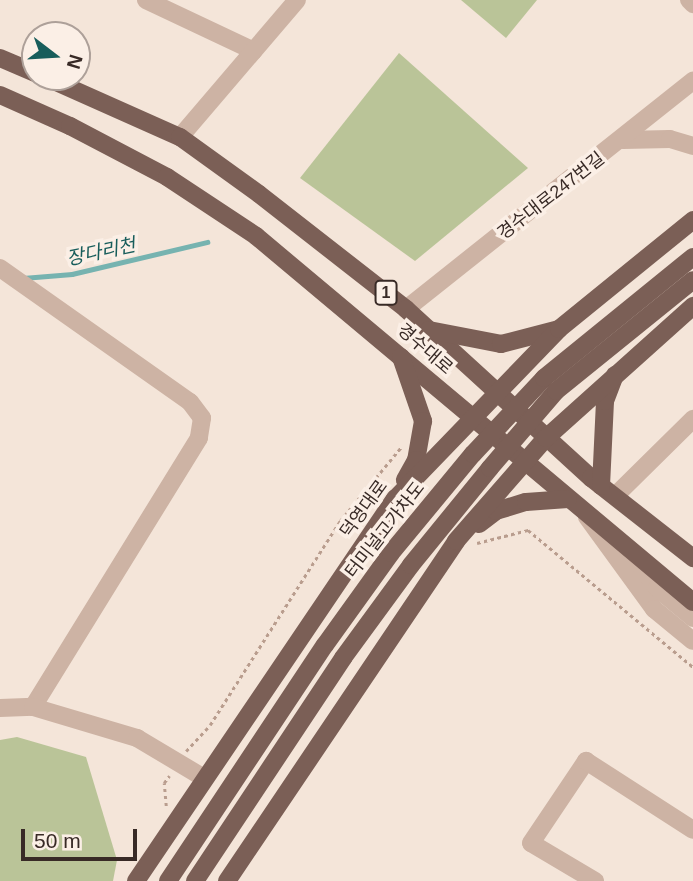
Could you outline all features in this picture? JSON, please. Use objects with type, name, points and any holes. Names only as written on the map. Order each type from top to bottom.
[{"type":"main road","points":[[0,58],[21,67]]},
{"type":"main road","name":"경수대로","points":[[77,91],[180,137],[407,309],[546,438],[693,558]]},
{"type":"main road","name":"경수대로","points":[[0,95],[70,125],[167,177],[256,236],[400,354],[523,463],[693,602]]},
{"type":"main road","name":"덕영대로","points":[[136,881],[395,499],[559,329],[693,220]]},
{"type":"main road","name":"터미널고가차도","points":[[169,881],[332,635],[391,553],[473,454],[544,378],[693,257]]},
{"type":"main road","points":[[195,881],[343,658],[411,565],[490,468],[556,391],[693,280]]},
{"type":"main road","points":[[227,881],[456,541],[546,438],[616,370],[693,306]]},
{"type":"main road","points":[[428,330],[501,344],[559,329]]},
{"type":"main road","points":[[395,499],[416,460],[423,421],[400,354]]},
{"type":"main road","points":[[608,491],[605,401],[616,370]]},
{"type":"main road","points":[[456,541],[496,511],[526,502],[568,499]]},
{"type":"street","points":[[146,0],[254,51]]},
{"type":"street","points":[[180,137],[297,0]]},
{"type":"street","points":[[689,0],[693,4]]},
{"type":"street","name":"경수대로247번길","points":[[407,309],[623,140],[693,81]]},
{"type":"street","points":[[623,140],[670,139],[693,146]]},
{"type":"street","points":[[0,268],[190,402],[202,418],[199,439],[33,706]]},
{"type":"street","points":[[608,491],[691,423]]},
{"type":"street","points":[[585,514],[654,610],[693,641]]},
{"type":"street","points":[[629,550],[657,588],[693,618]]},
{"type":"street","points":[[0,708],[33,706],[137,738],[204,778]]},
{"type":"street","points":[[595,881],[531,842],[586,761],[693,830]]},
{"type":"path","points":[[195,737],[210,725],[340,521],[405,442]]},
{"type":"path","points":[[477,543],[528,530],[693,667]]},
{"type":"green space","points":[[461,0],[537,0],[506,38]]},
{"type":"green space","points":[[399,53],[528,168],[415,261],[300,178]]},
{"type":"green space","points":[[17,737],[86,757],[117,860],[113,881],[0,881],[0,740]]},
{"type":"waterway","name":"장다리천","points":[[23,278],[72,274],[207,242]]}]
